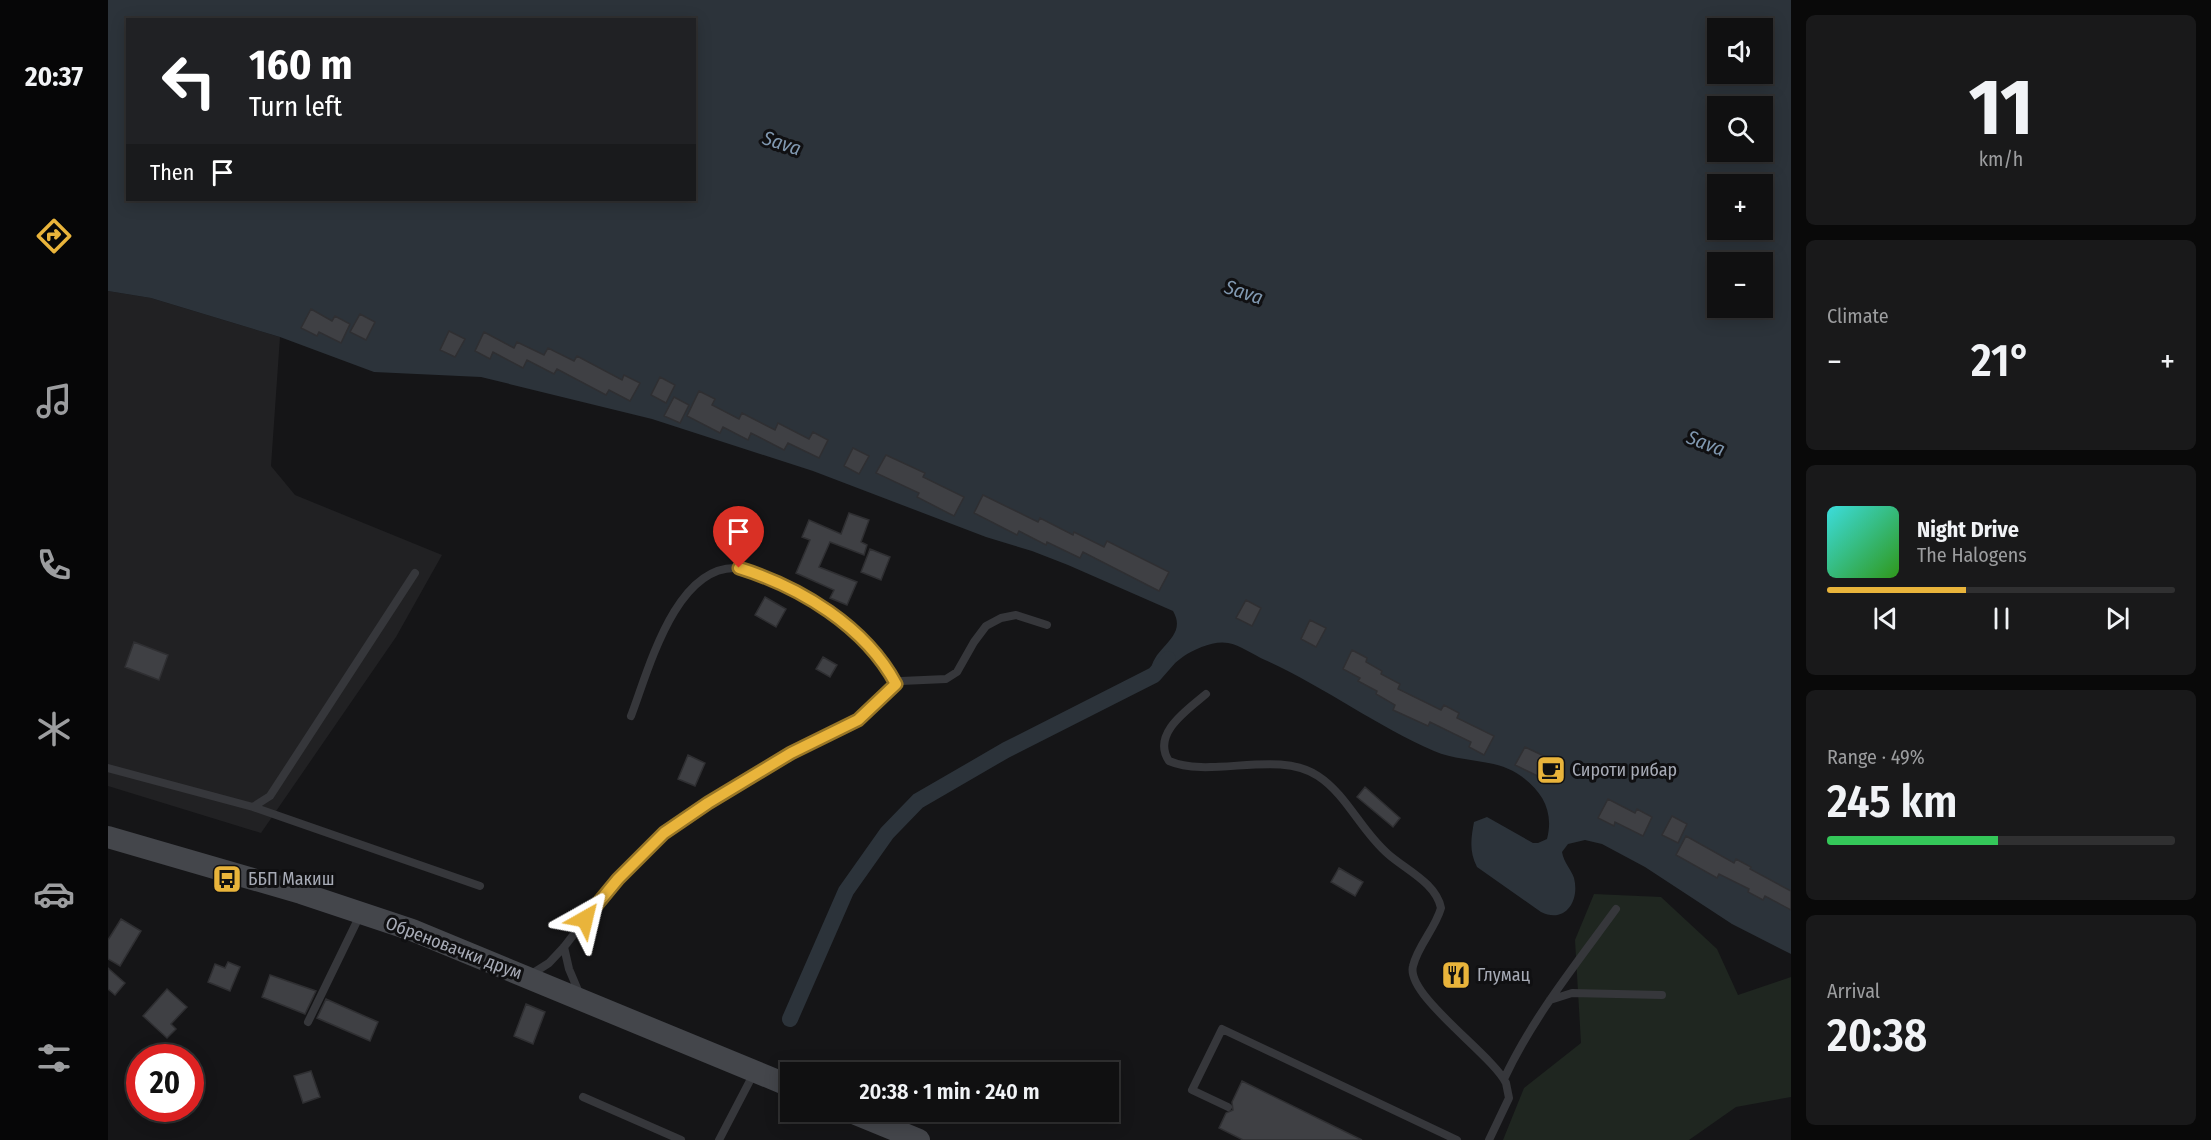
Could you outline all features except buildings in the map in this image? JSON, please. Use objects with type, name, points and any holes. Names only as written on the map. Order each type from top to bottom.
[{"type":"street","name":"Обреновачки друм","points":[[108,837],[412,930],[780,1082]]},
{"type":"street","points":[[875,1122],[919,1140]]},
{"type":"lane","points":[[631,716],[672,614],[685,595],[699,582],[727,569],[739,568],[759,574],[834,615],[869,646],[889,670],[896,684]]},
{"type":"lane","points":[[254,807],[270,796],[415,573]]},
{"type":"lane","points":[[527,976],[549,963],[604,894],[664,833],[708,803],[791,753],[858,720],[901,681],[946,679],[957,672],[986,626],[1001,618],[1016,615],[1047,625]]},
{"type":"lane","points":[[1206,694],[1173,725],[1166,735],[1164,750],[1169,761],[1182,765],[1202,766],[1281,764],[1317,775],[1335,790],[1367,834],[1433,889],[1440,899],[1439,917],[1412,967],[1415,982],[1431,1002],[1504,1078],[1509,1098],[1489,1140]]},
{"type":"lane","points":[[108,768],[254,807],[480,886]]},
{"type":"lane","points":[[1504,1078],[1516,1053],[1550,1000],[1616,909]]},
{"type":"lane","points":[[308,1022],[362,913]]},
{"type":"lane","points":[[564,947],[569,969],[582,999]]},
{"type":"lane","points":[[1550,1000],[1572,993],[1662,995]]},
{"type":"lane","points":[[1228,1107],[1192,1090],[1222,1029],[1457,1140]]},
{"type":"lane","points":[[719,1140],[755,1071]]},
{"type":"lane","points":[[583,1097],[681,1140]]},
{"type":"shaded area","points":[[108,291],[151,298],[280,337],[271,466],[295,495],[442,555],[396,637],[261,833],[108,786]]},
{"type":"shaded area","points":[[1594,894],[1661,897],[1717,949],[1738,995],[1791,977],[1791,1097],[1736,1107],[1689,1140],[1503,1140],[1524,1088],[1581,1043],[1575,940]]},
{"type":"water","name":"Sava","points":[[108,0],[1791,0],[1791,954],[1732,924],[1645,867],[1602,844],[1585,840],[1568,844],[1562,852],[1574,878],[1573,902],[1564,913],[1550,915],[1541,912],[1477,867],[1472,850],[1474,822],[1487,817],[1533,843],[1547,839],[1549,820],[1545,803],[1529,782],[1521,776],[1501,766],[1445,755],[1412,741],[1287,670],[1233,644],[1223,642],[1199,648],[1184,656],[1167,670],[1154,675],[1151,672],[1153,663],[1173,636],[1176,628],[1177,620],[1173,611],[1068,565],[986,537],[813,471],[652,419],[481,377],[374,372],[280,337],[151,298],[108,291]]},
{"type":"waterway","points":[[790,1019],[846,891],[887,833],[918,801],[1006,750],[1154,675],[1168,659]]},
{"type":"place","name":"Сироти рибар","points":[[1551,770]]},
{"type":"place","name":"ББП Макиш","points":[[227,879]]},
{"type":"place","name":"Глумац","points":[[1456,975]]},
{"type":"route","points":[[585,919],[604,894],[664,833],[708,803],[791,753],[858,720],[896,684],[889,670],[869,646],[834,615],[759,574],[739,568]]}]
